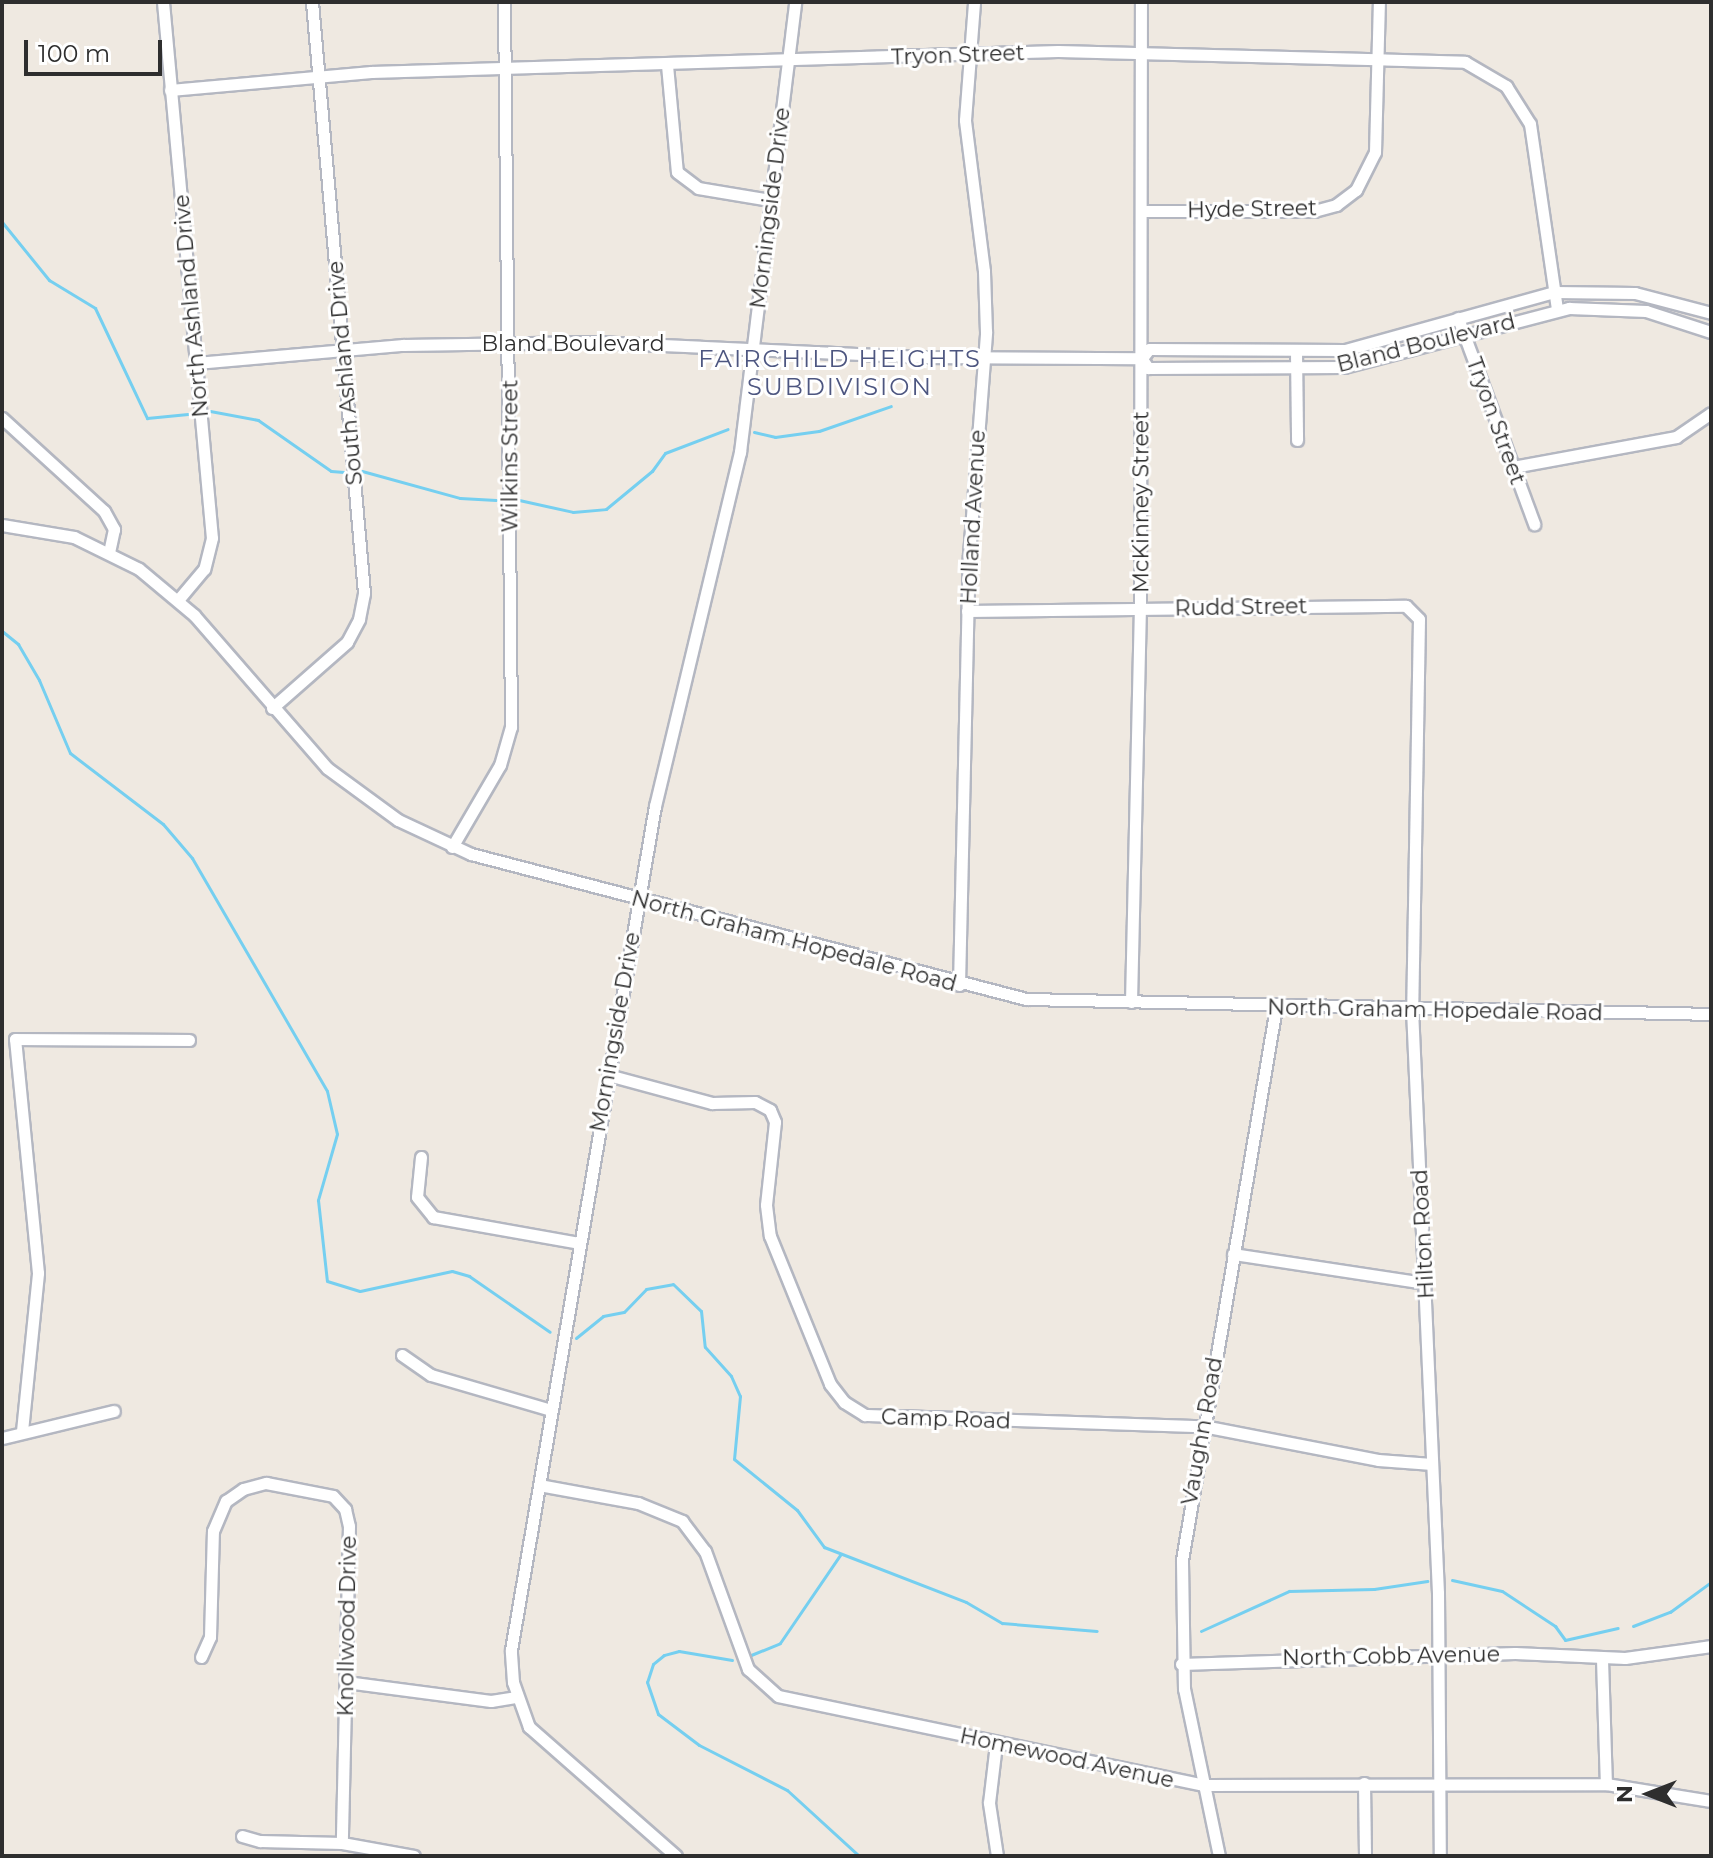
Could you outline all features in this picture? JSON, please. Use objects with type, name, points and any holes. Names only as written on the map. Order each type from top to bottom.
[{"type":"street","name":"North Ashland Drive","points":[[163,2],[211,549],[204,569],[178,600]]},
{"type":"street","name":"South Ashland Drive","points":[[272,708],[334,657],[354,631],[363,606],[312,2]]},
{"type":"street","name":"Wilkins Street","points":[[452,847],[500,765],[511,727],[504,2]]},
{"type":"street","name":"Morningside Drive","points":[[676,1856],[537,1737],[517,1697],[511,1650],[638,900],[675,706],[733,486],[753,349],[795,2]]},
{"type":"street","name":"Holland Avenue","points":[[959,985],[967,611],[984,357],[984,271],[965,120],[974,2]]},
{"type":"street","name":"McKinney Street","points":[[1131,1002],[1140,607],[1141,2]]},
{"type":"street","name":"Hyde Street","points":[[1141,211],[1314,211],[1347,198],[1364,181],[1375,152],[1379,2]]},
{"type":"street","name":"Tryon Street","points":[[170,90],[319,76],[970,54],[1141,52],[1465,62],[1506,86],[1522,106],[1536,155],[1557,310]]},
{"type":"street","points":[[667,65],[677,172],[698,188],[770,200]]},
{"type":"street","name":"Bland Boulevard","points":[[1142,358],[1149,349],[1296,352],[1369,345],[1554,292],[1635,293],[1711,313]]},
{"type":"street","name":"Bland Boulevard","points":[[1142,358],[1148,368],[1359,365],[1464,333],[1557,310],[1627,309],[1711,332]]},
{"type":"street","name":"Tryon Street","points":[[1458,318],[1534,524]]},
{"type":"street","name":"Bland Boulevard","points":[[196,363],[343,350],[508,344],[984,357],[1142,358]]},
{"type":"street","points":[[1296,352],[1297,440]]},
{"type":"street","points":[[1513,467],[1676,437],[1711,413]]},
{"type":"street","points":[[2,418],[104,511],[114,529],[109,552]]},
{"type":"street","name":"North Graham Hopedale Road","points":[[2,525],[52,531],[109,552],[178,600],[272,708],[350,787],[398,821],[452,847],[959,985],[1046,1001],[1711,1014]]},
{"type":"street","name":"Rudd Street","points":[[967,611],[1406,606],[1417,613]]},
{"type":"street","name":"Hilton Road","points":[[1417,613],[1412,1009],[1440,1655],[1440,1856]]},
{"type":"street","name":"Vaughn Road","points":[[1219,1856],[1181,1664],[1182,1560],[1276,1007]]},
{"type":"street","points":[[22,1431],[38,1273],[15,1039],[189,1040]]},
{"type":"street","name":"Camp Road","points":[[608,1075],[712,1103],[755,1102],[770,1110],[775,1122],[766,1205],[770,1236],[830,1384],[854,1409],[882,1419],[1203,1426],[1378,1460],[1432,1464]]},
{"type":"street","points":[[421,1157],[417,1197],[433,1217],[579,1243]]},
{"type":"street","points":[[1233,1254],[1425,1283]]},
{"type":"street","points":[[402,1355],[431,1375],[551,1410]]},
{"type":"street","points":[[2,1438],[114,1411]]},
{"type":"street","name":"Knollwood Drive","points":[[201,1657],[210,1637],[213,1531],[226,1501],[243,1489],[266,1483],[320,1490],[339,1502],[348,1517],[342,1843]]},
{"type":"street","name":"Homewood Avenue","points":[[539,1485],[638,1503],[682,1521],[705,1551],[745,1664],[768,1691],[996,1744],[1203,1785],[1441,1781],[1606,1784],[1711,1801]]},
{"type":"street","name":"North Cobb Avenue","points":[[1181,1664],[1440,1655],[1602,1659],[1711,1646]]},
{"type":"street","points":[[1602,1659],[1606,1784]]},
{"type":"street","points":[[346,1682],[491,1701],[517,1697]]},
{"type":"street","points":[[996,1744],[989,1803],[997,1856]]},
{"type":"street","points":[[1364,1783],[1365,1856]]},
{"type":"street","points":[[242,1836],[342,1843],[414,1856]]},
{"type":"waterway","points":[[2,222],[49,280],[95,308],[147,418],[188,414]]},
{"type":"waterway","points":[[754,432],[775,437],[819,431],[891,406]]},
{"type":"waterway","points":[[210,411],[258,420],[331,471],[344,472]]},
{"type":"waterway","points":[[519,500],[573,512],[606,509],[652,471],[665,453],[728,429]]},
{"type":"waterway","points":[[362,471],[460,498],[496,500]]},
{"type":"waterway","points":[[2,631],[18,644],[39,680],[70,753],[163,824],[192,858],[327,1091],[337,1134],[318,1200],[327,1281],[360,1291],[452,1271],[469,1276],[550,1332]]},
{"type":"waterway","points":[[576,1338],[603,1316],[624,1312],[646,1289],[673,1284],[701,1311],[705,1347],[731,1376],[740,1396],[734,1459],[797,1510],[824,1547],[966,1602],[1002,1623],[1097,1631]]},
{"type":"waterway","points":[[751,1655],[780,1643],[840,1555]]},
{"type":"waterway","points":[[1452,1580],[1502,1591],[1555,1626],[1565,1640],[1618,1628]]},
{"type":"waterway","points":[[1201,1631],[1289,1591],[1374,1589],[1427,1581]]},
{"type":"waterway","points":[[1633,1626],[1670,1612],[1711,1582]]},
{"type":"waterway","points":[[732,1660],[679,1651],[664,1655],[653,1664],[647,1682],[658,1714],[699,1745],[787,1790],[859,1856]]},
{"type":"district","name":"FAIRCHILD HEIGHTS SUBDIVISION","points":[[840,373]]}]
